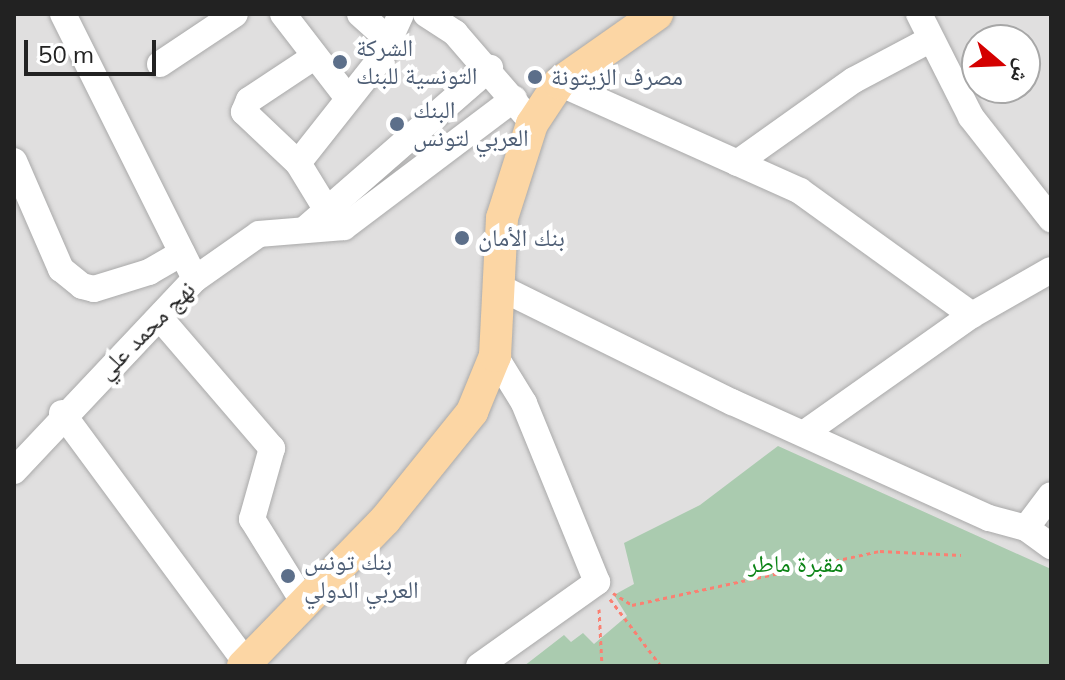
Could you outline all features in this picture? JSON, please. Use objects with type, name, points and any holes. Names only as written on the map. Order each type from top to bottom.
[{"type":"main road","points":[[245,664],[444,449],[480,399],[495,356],[507,196],[523,112],[657,14]]},
{"type":"street","points":[[63,14],[195,279]]},
{"type":"street","points":[[160,64],[235,14]]},
{"type":"street","points":[[283,14],[347,97]]},
{"type":"street","points":[[360,14],[387,38]]},
{"type":"street","points":[[298,163],[347,97],[381,58],[387,38],[401,14]]},
{"type":"street","points":[[426,14],[490,68],[523,112]]},
{"type":"street","points":[[919,14],[971,117],[1051,219]]},
{"type":"street","points":[[737,163],[854,80],[931,39]]},
{"type":"street","points":[[314,57],[244,108],[298,163],[325,207]]},
{"type":"street","points":[[304,230],[325,207],[490,68]]},
{"type":"street","points":[[559,83],[800,191],[972,315]]},
{"type":"street","name":"نهج محمد علي","points":[[14,471],[62,413],[195,279],[259,234],[344,227],[523,112]]},
{"type":"street","points":[[14,161],[22,205],[61,269],[82,286],[94,289],[149,272],[182,253]]},
{"type":"street","points":[[806,432],[972,315],[1051,270]]},
{"type":"street","points":[[149,272],[166,309],[272,448],[252,519],[304,603]]},
{"type":"street","points":[[501,288],[655,367],[806,432],[989,518],[1026,528],[1051,546]]},
{"type":"street","points":[[479,666],[597,582],[524,403],[495,356]]},
{"type":"street","points":[[62,413],[245,664]]},
{"type":"street","points":[[1026,528],[1051,495]]},
{"type":"path","points":[[597,582],[632,605],[880,551],[961,555]]},
{"type":"path","points":[[597,582],[602,666]]},
{"type":"path","points":[[597,582],[661,666]]},
{"type":"shaded area","points":[[14,14],[1051,14],[1051,666],[14,666]]},
{"type":"green space","name":"مقبرة ماطر","points":[[778,446],[1051,569],[1051,666],[524,666],[564,635],[571,642],[583,633],[594,644],[627,616],[614,595],[634,584],[624,543],[700,505]]},
{"type":"place","name":"الشركة التونسية للبنك","points":[[340,62]]},
{"type":"place","name":"مصرف الزيتونة","points":[[535,77]]},
{"type":"place","name":"البنك العربي لتونس","points":[[397,124]]},
{"type":"place","name":"بنك الأمان","points":[[462,238]]},
{"type":"place","name":"بنك تونس العربي الدولي","points":[[288,576]]}]
